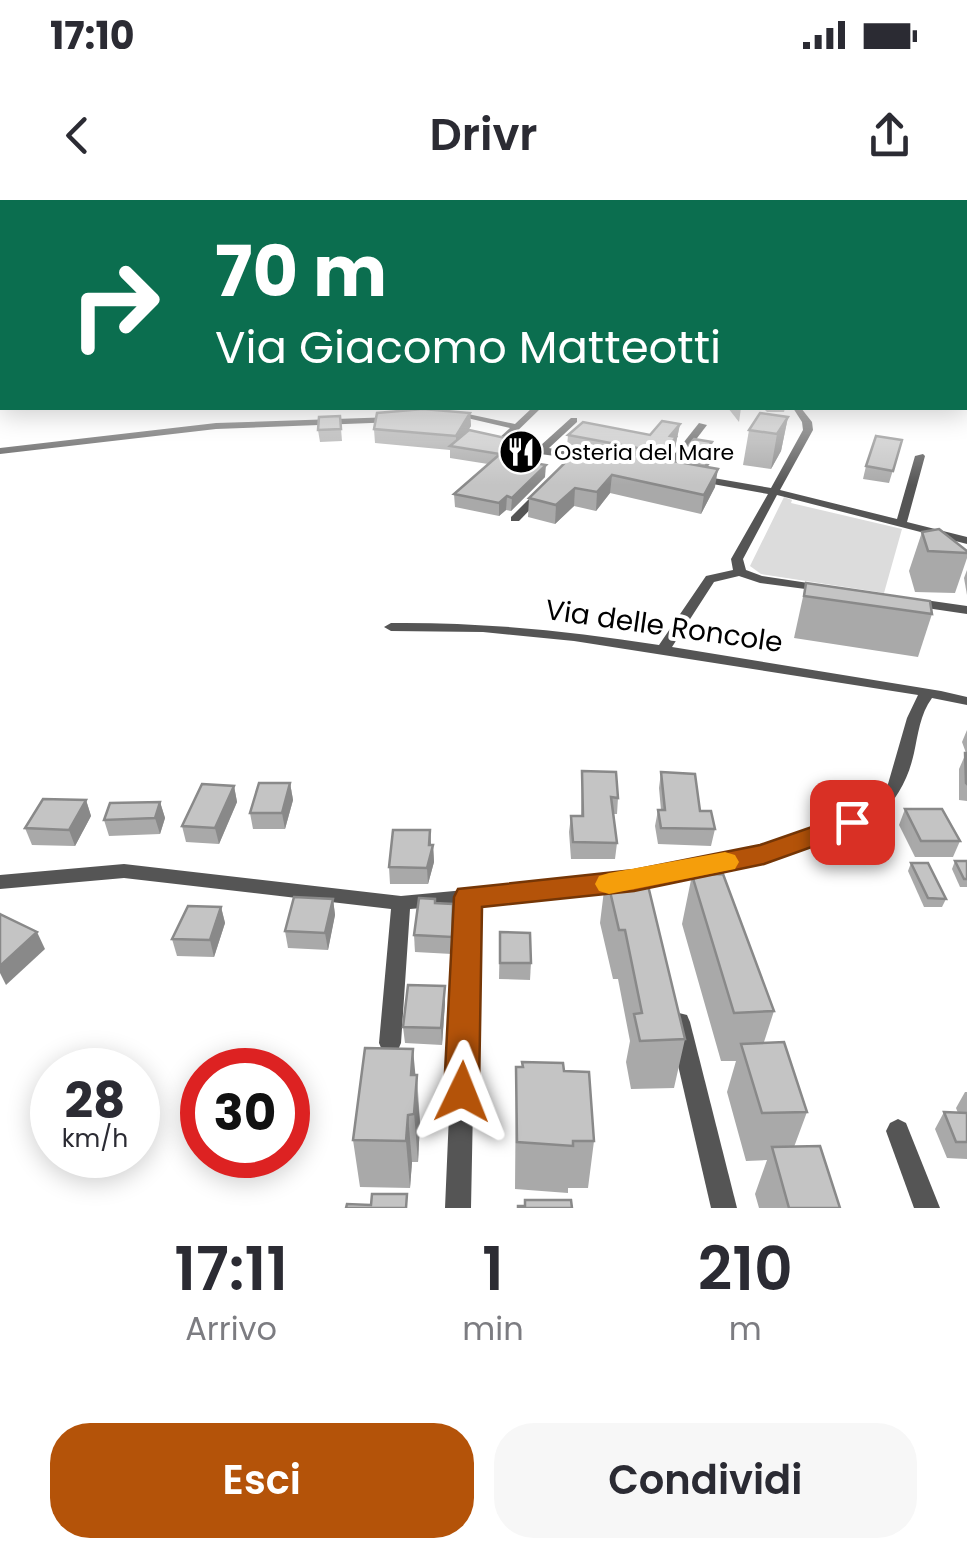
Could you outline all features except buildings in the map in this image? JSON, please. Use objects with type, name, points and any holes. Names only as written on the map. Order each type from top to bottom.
[{"type":"street","points":[[533,410],[500,441],[594,460]]},
{"type":"street","points":[[740,572],[738,559],[808,430],[798,410]]},
{"type":"street","points":[[444,412],[513,426]]},
{"type":"street","points":[[0,451],[216,426],[414,418]]},
{"type":"street","points":[[540,450],[574,420]]},
{"type":"street","points":[[665,473],[702,426]]},
{"type":"street","points":[[901,524],[920,456]]},
{"type":"street","points":[[564,470],[577,457]]},
{"type":"street","points":[[648,470],[777,492],[967,541]]},
{"type":"street","points":[[514,519],[552,482]]},
{"type":"street","points":[[663,650],[710,579],[740,572],[760,579],[832,590]]},
{"type":"street","points":[[887,598],[967,610]]},
{"type":"street","name":"Via delle Roncole","points":[[392,627],[479,626],[663,650],[967,701]]},
{"type":"street","points":[[0,882],[124,871],[401,903],[647,887],[764,854],[872,814],[882,807],[906,765],[918,702],[927,694]]},
{"type":"street","points":[[458,1208],[468,897]]},
{"type":"street","points":[[390,1043],[401,903]]},
{"type":"street","points":[[672,992],[724,1208]]},
{"type":"street","points":[[898,1131],[927,1208]]},
{"type":"shaded area","points":[[784,497],[791,503],[902,529],[884,593],[761,574],[750,566]]},
{"type":"slow traffic","points":[[609,884],[725,862]]},
{"type":"place","name":"Osteria del Mare","points":[[521,452]]},
{"type":"route","points":[[462,1092],[468,897],[634,881],[764,854],[852,822]]}]
